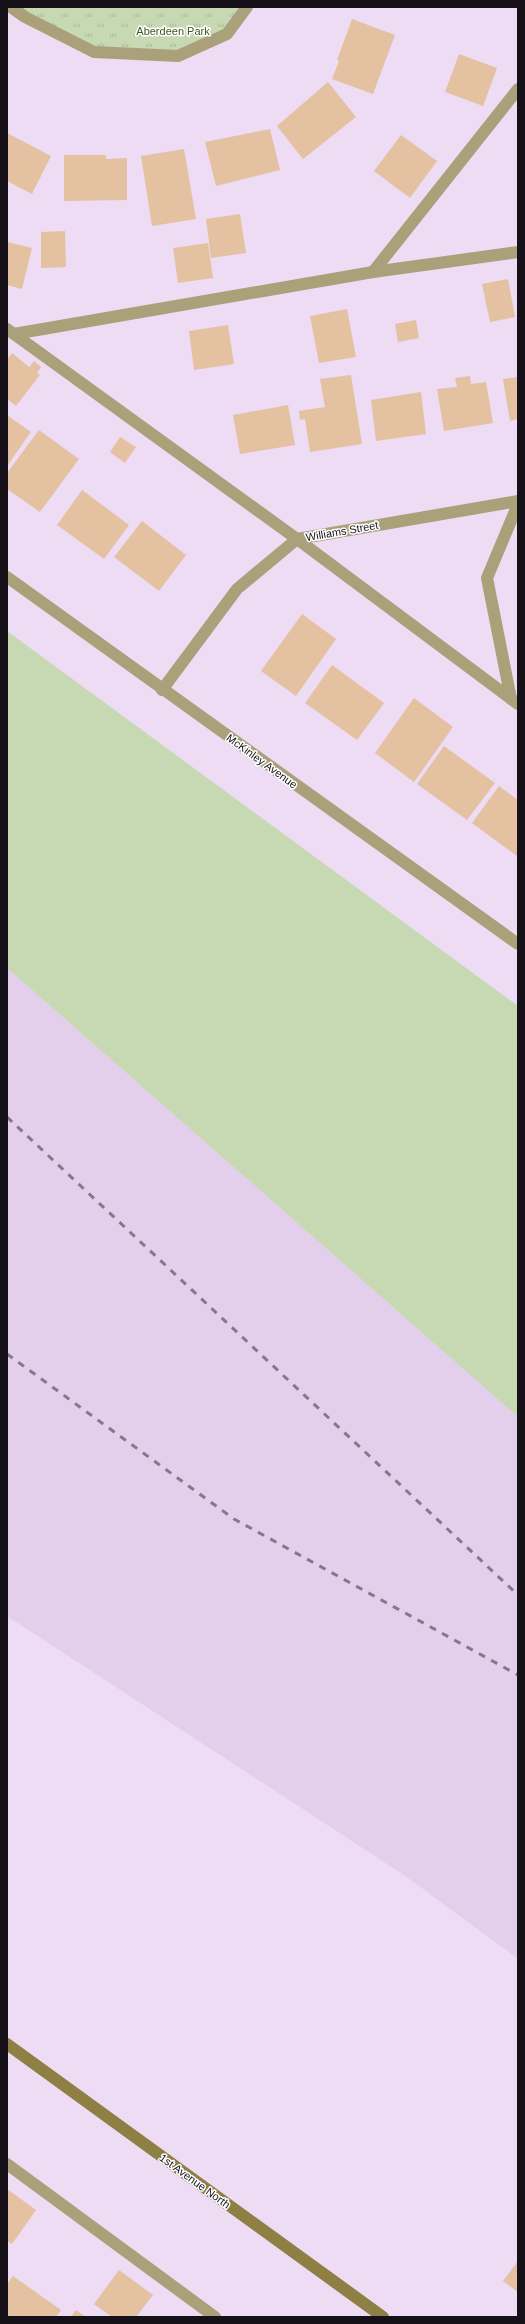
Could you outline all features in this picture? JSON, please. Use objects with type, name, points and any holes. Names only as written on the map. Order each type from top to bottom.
[{"type":"main road","name":"1st Avenue North","points":[[7,2044],[378,2315]]},
{"type":"street","points":[[11,7],[25,17],[94,52],[178,56],[227,34],[247,7]]},
{"type":"street","points":[[373,272],[518,89]]},
{"type":"street","points":[[10,332],[373,272],[518,252]]},
{"type":"street","points":[[10,332],[297,539],[515,702]]},
{"type":"street","points":[[515,702],[486,578],[518,502]]},
{"type":"street","name":"Williams Street","points":[[162,690],[237,589],[297,539],[518,502]]},
{"type":"street","name":"McKinley Avenue","points":[[7,577],[162,690],[518,944]]},
{"type":"street","points":[[7,2164],[215,2317]]},
{"type":"shaded area","points":[[7,968],[518,1417],[518,1959],[404,1875],[7,1616]]},
{"type":"green space","name":"Aberdeen Park","points":[[11,7],[247,7],[227,34],[178,56],[94,52]]},
{"type":"green space","points":[[7,631],[518,1006],[518,1417],[7,968]]},
{"type":"building","points":[[352,19],[395,35],[373,94],[332,79],[339,61],[337,60]]},
{"type":"building","points":[[459,54],[497,68],[483,106],[445,92]]},
{"type":"building","points":[[328,82],[356,117],[303,159],[277,126]]},
{"type":"building","points":[[270,129],[280,170],[216,186],[205,142]]},
{"type":"building","points":[[7,133],[51,156],[32,194],[7,181]]},
{"type":"building","points":[[401,135],[437,161],[410,198],[374,171]]},
{"type":"building","points":[[184,149],[196,219],[152,226],[141,156]]},
{"type":"building","points":[[64,155],[106,155],[106,159],[127,158],[127,200],[64,201]]},
{"type":"building","points":[[240,214],[246,253],[211,258],[206,219]]},
{"type":"building","points":[[65,231],[66,267],[41,268],[41,232]]},
{"type":"building","points":[[7,242],[32,248],[22,289],[7,285]]},
{"type":"building","points":[[208,243],[213,278],[178,283],[173,248]]},
{"type":"building","points":[[508,279],[515,317],[490,322],[482,284]]},
{"type":"building","points":[[347,309],[356,357],[319,363],[310,316]]},
{"type":"building","points":[[416,320],[419,338],[398,342],[395,324]]},
{"type":"building","points":[[228,325],[234,364],[194,370],[189,331]]},
{"type":"building","points":[[12,353],[29,367],[34,361],[41,367],[37,373],[40,375],[16,406],[7,399],[7,360]]},
{"type":"building","points":[[351,375],[362,444],[310,452],[305,419],[300,420],[299,411],[325,407],[320,379]]},
{"type":"building","points":[[470,376],[471,384],[486,382],[493,423],[444,431],[437,389],[457,387],[455,378]]},
{"type":"building","points":[[518,377],[518,419],[510,421],[503,379]]},
{"type":"building","points":[[421,392],[426,434],[376,441],[371,400]]},
{"type":"building","points":[[288,405],[295,445],[240,454],[233,415]]},
{"type":"building","points":[[7,415],[31,432],[7,466]]},
{"type":"building","points":[[39,430],[79,459],[40,512],[7,489],[7,473]]},
{"type":"building","points":[[120,437],[136,447],[125,463],[110,452]]},
{"type":"building","points":[[82,490],[129,525],[104,559],[57,525]]},
{"type":"building","points":[[142,521],[186,555],[159,591],[114,557]]},
{"type":"building","points":[[302,614],[336,639],[296,696],[261,671]]},
{"type":"building","points":[[332,665],[384,703],[357,740],[305,703]]},
{"type":"building","points":[[414,698],[453,727],[414,782],[375,753]]},
{"type":"building","points":[[444,746],[495,783],[467,820],[417,784]]},
{"type":"building","points":[[499,786],[518,800],[518,857],[472,823]]},
{"type":"building","points":[[7,2189],[36,2210],[12,2244],[7,2241]]},
{"type":"building","points":[[518,2261],[518,2292],[503,2281]]},
{"type":"building","points":[[119,2270],[153,2295],[136,2317],[112,2317],[94,2304]]},
{"type":"building","points":[[13,2276],[61,2310],[56,2317],[7,2317],[7,2284]]},
{"type":"building","points":[[76,2310],[86,2317],[71,2317]]},
{"type":"railway","points":[[7,1117],[518,1595]]},
{"type":"railway","points":[[7,1354],[234,1519],[518,1675]]}]
